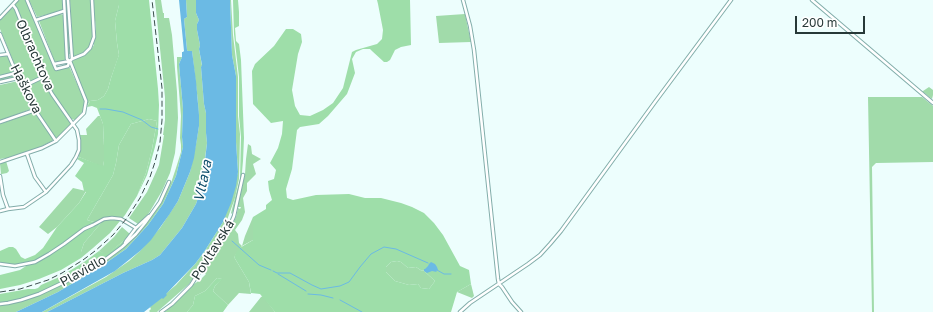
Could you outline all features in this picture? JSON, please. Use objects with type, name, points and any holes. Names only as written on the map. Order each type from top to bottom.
[{"type":"street","points":[[0,18],[17,0]]},
{"type":"street","points":[[28,0],[56,69],[68,66],[71,60],[84,54],[90,48],[94,37],[92,0]]},
{"type":"street","points":[[64,0],[67,59],[71,60]]},
{"type":"street","points":[[0,162],[28,154],[56,141],[84,113],[86,101],[71,60],[68,0]]},
{"type":"street","points":[[462,0],[470,26],[474,50],[500,284],[521,312]]},
{"type":"street","points":[[460,312],[470,303],[500,284],[540,255],[561,231],[731,0]]},
{"type":"street","points":[[812,0],[933,104]]},
{"type":"street","name":"Olbrachtova","points":[[13,4],[43,77],[52,94],[74,124]]},
{"type":"street","points":[[36,20],[64,12]]},
{"type":"street","name":"Haškova","points":[[0,34],[22,87],[35,110],[56,141]]},
{"type":"street","points":[[0,55],[8,54]]},
{"type":"street","points":[[0,77],[16,73]]},
{"type":"street","points":[[22,87],[43,77]]},
{"type":"street","points":[[0,82],[18,78]]},
{"type":"street","points":[[0,122],[35,110]]},
{"type":"street","points":[[0,211],[24,207],[46,192],[62,176],[76,157],[79,150],[79,140],[74,124]]},
{"type":"street","points":[[28,154],[35,177],[46,192]]},
{"type":"street","name":"Povltavská","points":[[161,312],[172,304],[191,285],[231,223],[244,175]]},
{"type":"street","points":[[0,176],[3,195],[8,209]]},
{"type":"street","name":"Plavidlo","points":[[0,304],[21,300],[39,294],[64,283],[106,259],[136,234],[160,202],[170,182]]},
{"type":"street","name":"Plavidlo","points":[[124,245],[136,228],[151,215]]},
{"type":"street","points":[[0,264],[15,266],[35,262],[64,244],[84,228],[104,219],[121,219],[136,228]]},
{"type":"green space","points":[[19,0],[26,0],[55,70],[68,67],[70,68],[85,102],[83,111],[75,120],[71,119],[48,85],[15,6]]},
{"type":"green space","points":[[29,0],[63,0],[63,9],[61,11],[37,17]]},
{"type":"green space","points":[[70,0],[91,0],[93,36],[91,44],[80,55],[75,57],[73,56]]},
{"type":"green space","points":[[93,0],[119,0],[115,21],[119,55],[108,89],[104,96],[98,100],[90,101],[86,108],[87,99],[71,64],[72,61],[86,54],[94,45],[93,43],[96,30]]},
{"type":"green space","points":[[119,0],[149,0],[159,105],[158,134],[147,175],[137,196],[146,173],[157,121],[149,119],[131,124],[119,145],[113,175],[87,220],[101,223],[84,243],[81,258],[61,270],[39,279],[0,289],[0,275],[20,270],[26,266],[0,266],[0,251],[13,247],[21,257],[25,259],[35,255],[43,248],[57,227],[79,203],[86,192],[84,191],[82,182],[75,176],[84,163],[77,159],[79,157],[103,166],[103,124],[97,108],[92,106],[87,107],[90,101],[98,100],[104,96],[108,89],[119,55],[115,21]]},
{"type":"green space","points":[[155,0],[161,0],[164,18],[169,18],[172,35],[177,92],[177,132],[175,153],[170,173],[162,191],[149,213],[138,224],[129,218],[147,192],[159,165],[164,135],[165,97]]},
{"type":"green space","points":[[186,0],[196,0],[196,13],[199,20],[197,30],[200,45],[199,49],[206,113],[207,143],[203,177],[196,204],[182,228],[160,255],[47,312],[42,312],[106,277],[129,261],[160,228],[178,201],[190,172],[199,126],[198,102],[192,51],[187,50],[184,19],[187,17]]},
{"type":"green space","points":[[230,0],[238,77],[238,116],[240,134],[239,179],[235,198],[222,234],[189,284],[157,312],[150,312],[150,307],[176,285],[195,264],[223,222],[238,172],[236,142],[236,76],[232,55]]},
{"type":"green space","points":[[233,0],[238,0],[239,12],[239,26],[235,28],[236,41],[239,44],[241,60],[244,138],[241,183],[232,214],[240,179],[241,137],[239,116],[239,77],[234,34]]},
{"type":"green space","points":[[377,0],[410,0],[411,45],[395,50],[390,60],[387,62],[384,62],[370,49],[363,49],[356,52],[352,59],[355,73],[347,94],[319,124],[300,127],[297,130],[292,169],[286,189],[287,198],[293,200],[316,195],[349,194],[365,198],[381,198],[412,207],[424,213],[434,223],[443,235],[460,266],[469,270],[471,284],[457,292],[451,312],[275,312],[260,294],[251,293],[249,282],[234,257],[238,249],[253,240],[253,217],[266,209],[266,205],[272,200],[268,181],[274,179],[276,170],[270,163],[278,148],[282,134],[283,121],[271,123],[253,104],[252,71],[255,64],[274,46],[286,29],[293,29],[301,34],[302,42],[298,54],[292,90],[295,106],[300,115],[310,116],[323,110],[333,103],[343,88],[352,52],[377,44],[382,39],[383,30]],"holes":[[[391,262],[401,262],[408,268],[416,267],[422,271],[423,270],[435,281],[429,289],[421,288],[418,284],[409,285],[395,281],[386,272],[386,267]]]},
{"type":"green space","points":[[12,8],[15,9],[41,76],[24,85],[22,84],[0,29],[0,20]]},
{"type":"green space","points":[[61,14],[63,15],[66,59],[56,63],[39,21]]},
{"type":"green space","points":[[465,14],[471,42],[439,43],[436,16]]},
{"type":"green space","points":[[66,21],[68,21],[70,54],[68,54]]},
{"type":"green space","points":[[7,55],[17,77],[0,82],[0,57]]},
{"type":"green space","points":[[177,57],[182,57],[179,64],[183,109],[183,147],[176,176],[163,204],[148,225],[126,249],[103,265],[58,292],[16,312],[0,312],[0,304],[19,302],[51,290],[100,265],[125,246],[150,219],[162,201],[171,183],[181,152],[181,116]]},
{"type":"green space","points":[[41,79],[44,80],[71,122],[71,124],[57,138],[37,111],[25,89],[26,86]]},
{"type":"green space","points":[[18,81],[31,109],[0,121],[0,85]]},
{"type":"green space","points":[[929,87],[933,90],[932,99],[922,91]]},
{"type":"green space","points":[[868,97],[922,97],[933,106],[933,162],[876,163],[872,167],[874,312],[872,312]]},
{"type":"green space","points":[[34,112],[53,139],[52,141],[36,149],[0,159],[0,124]]},
{"type":"green space","points":[[98,116],[100,116],[103,124],[103,167],[79,157],[78,155],[81,144],[80,135],[87,135],[86,129]]},
{"type":"green space","points":[[149,119],[157,121],[146,173],[137,196],[125,215],[110,233],[81,258],[84,243],[101,223],[87,220],[113,175],[119,145],[131,124]]},
{"type":"green space","points":[[248,144],[251,146],[252,154],[261,159],[253,164],[256,174],[247,183],[247,191],[243,198],[245,212],[242,220],[235,230],[238,234],[239,243],[242,246],[234,257],[249,282],[251,294],[239,293],[228,305],[213,291],[215,286],[222,279],[217,278],[205,291],[195,296],[193,305],[187,312],[163,312],[166,311],[206,274],[202,271],[233,223],[238,208],[240,209],[241,207],[238,207],[238,205],[245,174]]},
{"type":"green space","points":[[6,161],[9,171],[1,174],[0,164],[1,162]]},
{"type":"green space","points":[[73,188],[86,191],[79,203],[57,227],[48,234],[39,227]]},
{"type":"green space","points":[[253,217],[253,240],[242,246],[245,236]]},
{"type":"green space","points":[[122,227],[130,234],[106,255],[99,251],[114,237]]},
{"type":"green space","points":[[133,230],[123,245],[106,258],[75,276],[22,299],[10,302],[0,302],[0,294],[38,288],[71,270],[99,251],[106,254],[121,243]]},
{"type":"green space","points":[[391,262],[401,262],[408,268],[416,267],[422,271],[423,270],[435,281],[429,289],[421,288],[418,284],[409,285],[395,281],[386,272],[386,267]]},
{"type":"green space","points":[[217,278],[223,279],[215,286],[213,291],[228,305],[223,312],[187,312],[193,305],[195,296],[205,291]]},
{"type":"green space","points":[[471,284],[474,296],[472,298],[457,292]]},
{"type":"green space","points":[[263,296],[275,312],[249,312],[261,297]]},
{"type":"water","points":[[179,0],[186,0],[187,17],[184,19],[187,50],[192,51],[199,126],[194,158],[178,201],[151,240],[115,271],[42,312],[16,312],[58,292],[103,265],[126,249],[148,225],[163,204],[176,176],[183,147],[183,109],[179,64],[182,57],[182,52],[184,51]]},
{"type":"water","name":"Vltava","points":[[196,0],[230,0],[232,55],[236,76],[236,142],[238,172],[231,203],[223,222],[195,264],[163,299],[162,298],[144,312],[47,312],[160,255],[182,228],[196,204],[203,177],[207,143],[202,65],[197,30],[199,20],[196,13]]},
{"type":"water","points":[[431,262],[435,264],[438,270],[436,271],[437,272],[432,271],[427,273],[424,269]]},
{"type":"waterway","points":[[100,109],[123,112],[142,120],[151,127],[158,129]]},
{"type":"waterway","points":[[217,230],[221,233]]},
{"type":"waterway","points":[[232,241],[259,265],[271,270]]},
{"type":"waterway","points":[[273,271],[277,273],[290,273],[321,289],[340,286],[349,282],[371,254],[384,247],[396,249],[428,263]]},
{"type":"waterway","points":[[437,270],[444,274],[451,274]]},
{"type":"waterway","points":[[278,274],[306,291]]},
{"type":"waterway","points":[[308,294],[333,298]]},
{"type":"waterway","points":[[340,300],[362,312]]},
{"type":"railway","points":[[0,292],[20,289],[48,280],[83,260],[113,235],[127,218],[140,198],[155,162],[160,142],[162,120],[162,88],[152,0]]}]
